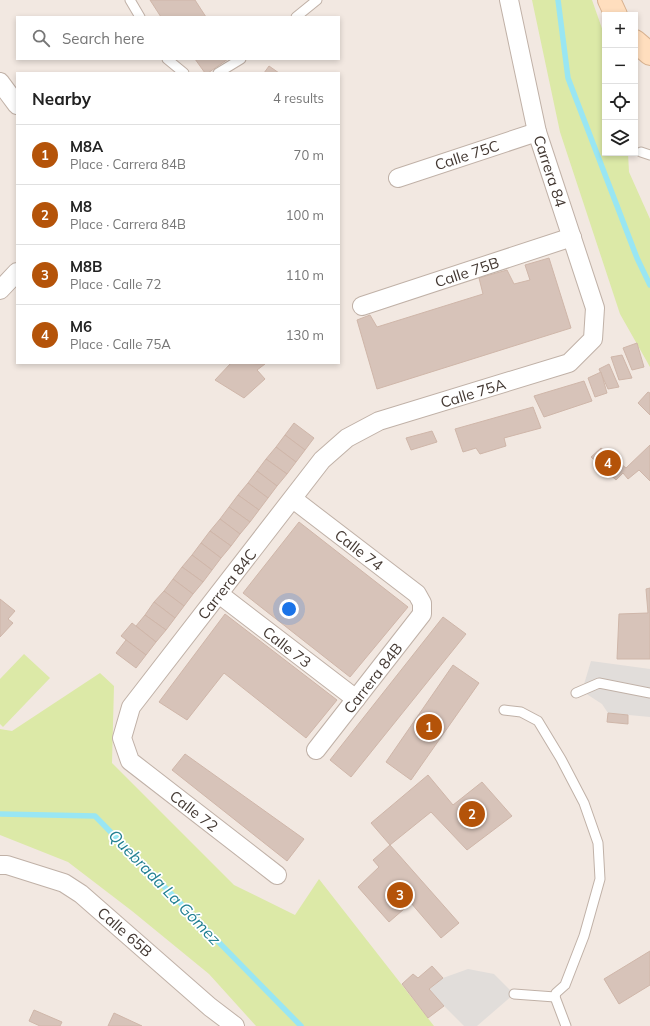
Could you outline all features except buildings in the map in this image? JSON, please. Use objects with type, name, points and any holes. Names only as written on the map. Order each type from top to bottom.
[{"type":"street","name":"Carrera 84","points":[[509,0],[537,132],[595,308],[592,339]]},
{"type":"street","points":[[609,0],[615,12]]},
{"type":"street","points":[[638,44],[650,54]]},
{"type":"street","points":[[0,82],[16,104]]},
{"type":"street","name":"Calle 75C","points":[[398,178],[537,132]]},
{"type":"street","name":"Calle 75B","points":[[362,306],[572,237]]},
{"type":"street","points":[[0,290],[16,273]]},
{"type":"street","name":"Calle 75A","points":[[347,438],[379,422],[569,363],[592,339]]},
{"type":"street","name":"Carrera 84C","points":[[122,738],[131,706],[322,460],[347,438]]},
{"type":"street","name":"Calle 74","points":[[293,499],[417,594],[422,603]]},
{"type":"street","name":"Calle 73","points":[[219,594],[356,699]]},
{"type":"street","name":"Carrera 84B","points":[[316,750],[422,614],[422,603]]},
{"type":"street","name":"Calle 72","points":[[122,738],[130,761],[277,875]]},
{"type":"street","name":"Calle 65B","points":[[0,865],[7,865],[64,883],[81,894],[210,1007],[235,1026]]},
{"type":"lane","points":[[130,0],[139,16]]},
{"type":"lane","points":[[297,16],[317,0]]},
{"type":"lane","points":[[168,60],[183,72]]},
{"type":"lane","points":[[220,72],[239,60]]},
{"type":"lane","points":[[640,152],[650,155]]},
{"type":"lane","points":[[576,693],[599,683],[650,693]]},
{"type":"lane","points":[[504,710],[521,712],[538,721],[561,759],[584,803],[598,843],[600,879],[584,936],[565,985],[556,993],[555,997],[566,1026]]},
{"type":"lane","points":[[514,994],[555,997]]},
{"type":"green space","points":[[532,0],[592,0],[602,28],[602,156],[628,156],[629,172],[650,219],[650,367],[620,314],[560,132]]},
{"type":"green space","points":[[24,654],[50,678],[3,727],[0,724],[0,679]]},
{"type":"green space","points":[[100,673],[114,686],[112,763],[234,885],[295,915],[319,879],[434,1026],[256,1026],[209,974],[132,911],[68,862],[0,835],[0,729],[12,731]]},
{"type":"shaded area","points":[[591,661],[650,669],[650,717],[608,713],[602,704],[582,691]]},
{"type":"shaded area","points":[[468,969],[494,974],[514,994],[477,1026],[464,1026],[429,989],[443,978]]},
{"type":"waterway","points":[[558,0],[568,78],[637,258],[650,285]]},
{"type":"waterway","name":"Quebrada La Gómez","points":[[0,814],[95,816],[301,1026]]},
{"type":"place","name":"M6","points":[[608,463]]},
{"type":"place","name":"M8A","points":[[429,727]]},
{"type":"place","name":"M8","points":[[472,814]]},
{"type":"place","name":"M8B","points":[[400,895]]}]
